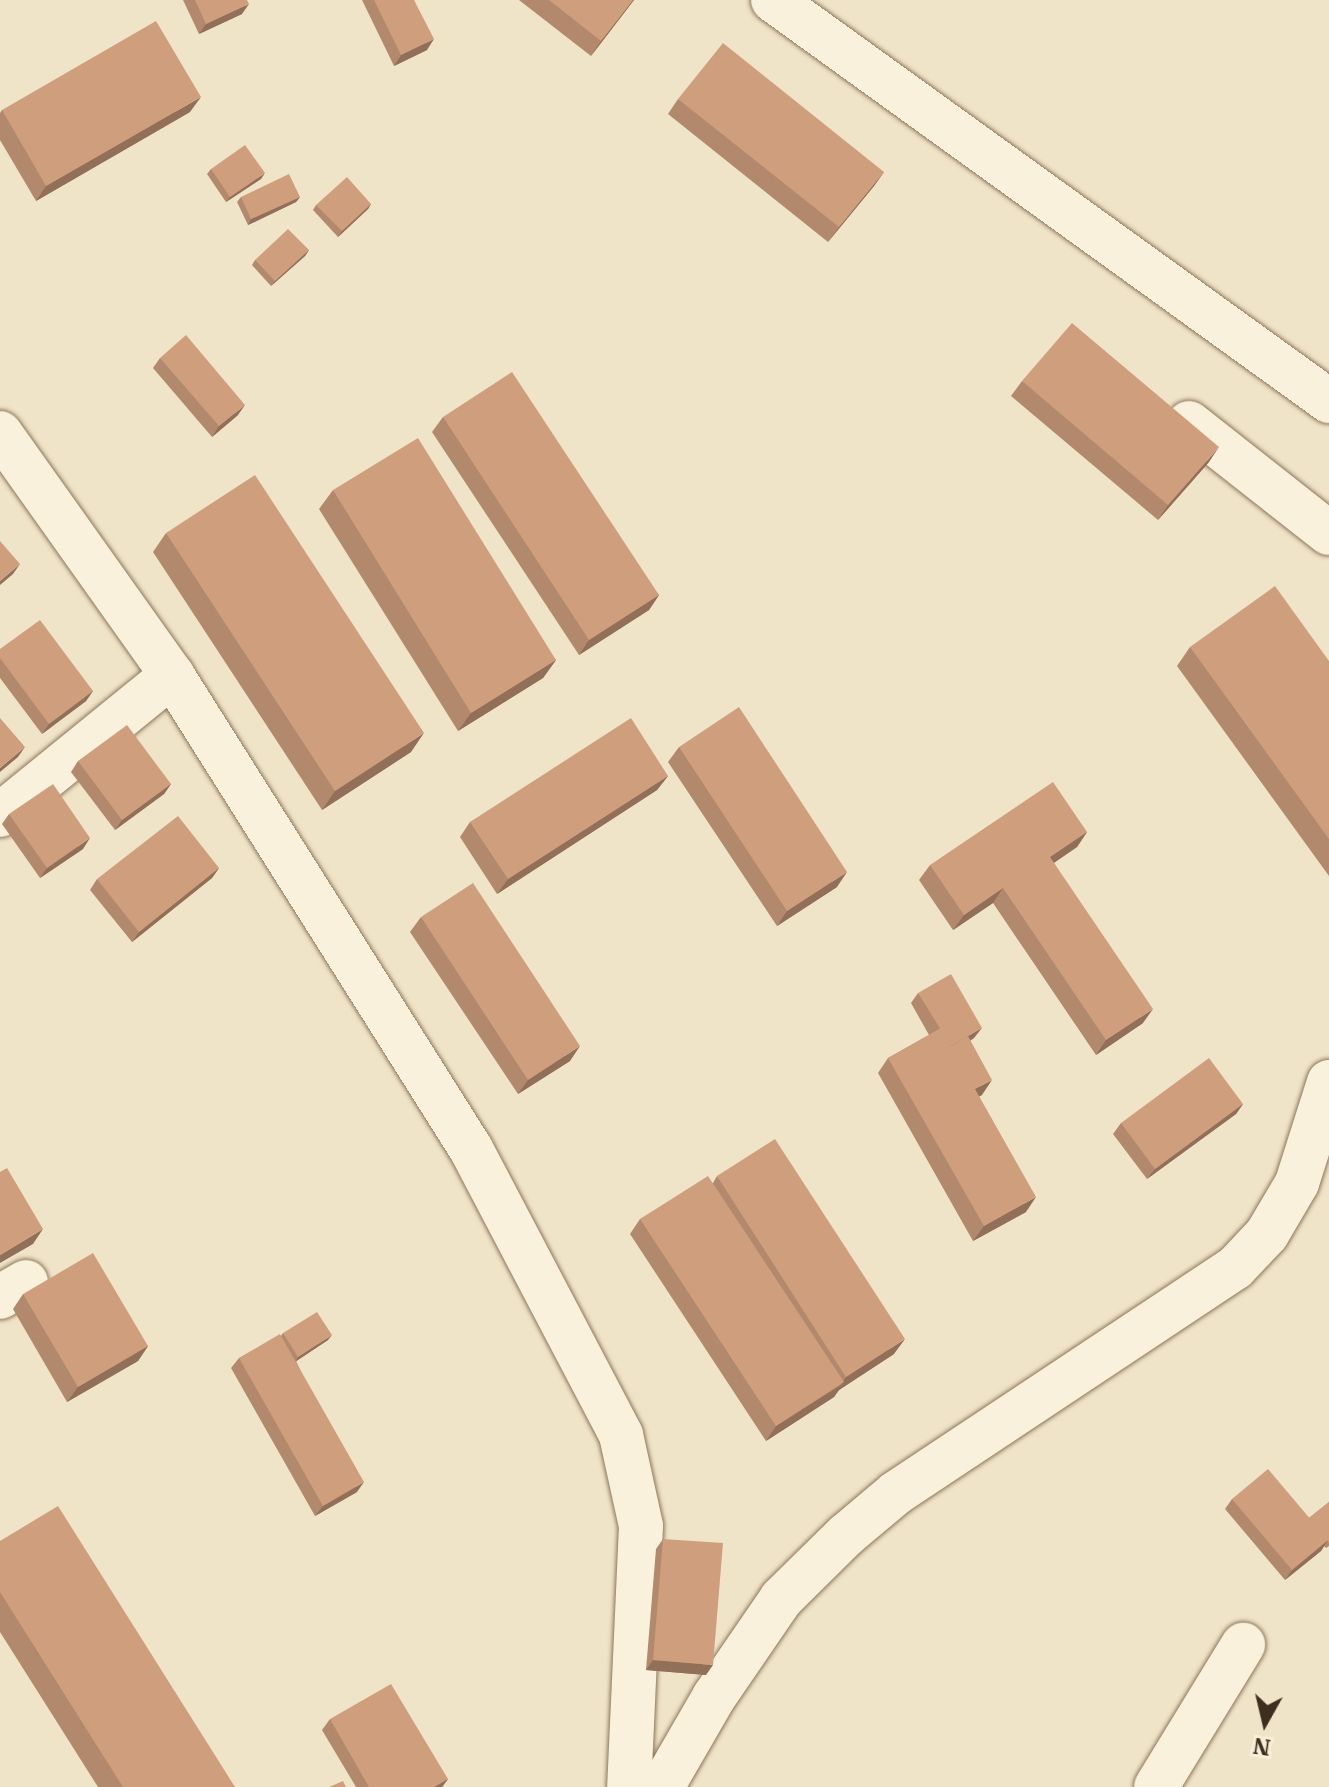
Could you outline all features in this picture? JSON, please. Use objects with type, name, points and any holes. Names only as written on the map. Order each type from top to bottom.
[{"type":"street","points":[[773,0],[1329,401]]},
{"type":"street","points":[[1189,423],[1329,533]]},
{"type":"street","points":[[0,433],[172,675],[471,1149],[621,1435],[641,1526],[629,1787]]},
{"type":"street","points":[[0,815],[172,675]]},
{"type":"street","points":[[662,1787],[714,1697],[781,1599],[846,1535],[896,1493],[1235,1268],[1267,1234],[1297,1183],[1329,1082]]},
{"type":"street","points":[[1156,1787],[1243,1645]]},
{"type":"building","points":[[195,0],[247,0],[249,4],[206,24]]},
{"type":"building","points":[[374,0],[414,0],[434,39],[401,55]]},
{"type":"building","points":[[549,0],[633,0],[601,41]]},
{"type":"building","points":[[156,21],[201,97],[46,186],[2,110]]},
{"type":"building","points":[[723,43],[884,172],[839,227],[678,99]]},
{"type":"building","points":[[245,145],[265,173],[230,197],[211,169]]},
{"type":"building","points":[[289,174],[300,197],[251,219],[241,197]]},
{"type":"building","points":[[347,177],[371,204],[342,231],[316,205]]},
{"type":"building","points":[[288,229],[309,250],[275,281],[255,260]]},
{"type":"building","points":[[1072,323],[1219,447],[1168,505],[1022,381]]},
{"type":"building","points":[[186,335],[245,405],[219,426],[160,358]]},
{"type":"building","points":[[512,372],[659,595],[589,640],[443,417]]},
{"type":"building","points":[[418,438],[556,660],[471,713],[333,490]]},
{"type":"building","points":[[255,475],[424,733],[335,791],[166,533]]},
{"type":"building","points":[[0,541],[20,564],[0,581]]},
{"type":"building","points":[[1275,586],[1329,661],[1329,839],[1190,647]]},
{"type":"building","points":[[40,620],[93,691],[49,724],[0,658],[0,649]]},
{"type":"building","points":[[739,707],[847,872],[787,911],[679,747]]},
{"type":"building","points":[[0,718],[25,747],[0,768]]},
{"type":"building","points":[[631,718],[668,776],[508,879],[470,822]]},
{"type":"building","points":[[127,725],[171,784],[122,820],[78,761]]},
{"type":"building","points":[[1053,782],[1087,832],[1050,857],[1153,1009],[1106,1040],[1003,888],[964,915],[930,865]]},
{"type":"building","points":[[53,784],[90,838],[47,868],[9,814]]},
{"type":"building","points":[[178,816],[219,868],[139,932],[97,879]]},
{"type":"building","points":[[473,883],[580,1046],[528,1080],[421,917]]},
{"type":"building","points":[[951,974],[982,1028],[951,1046],[918,993]]},
{"type":"building","points":[[941,1028],[951,1046],[968,1036],[992,1080],[975,1089],[1036,1197],[984,1226],[888,1058]]},
{"type":"building","points":[[1209,1058],[1243,1104],[1155,1169],[1121,1123]]},
{"type":"building","points":[[775,1139],[905,1339],[846,1377],[717,1176]]},
{"type":"building","points":[[7,1168],[43,1229],[0,1255],[0,1172]]},
{"type":"building","points":[[708,1176],[844,1382],[776,1426],[640,1219]]},
{"type":"building","points":[[93,1253],[148,1346],[78,1387],[23,1294]]},
{"type":"building","points":[[317,1312],[332,1335],[298,1357],[283,1333]]},
{"type":"building","points":[[280,1334],[364,1482],[323,1506],[239,1358]]},
{"type":"building","points":[[1268,1469],[1328,1540],[1292,1570],[1232,1499]]},
{"type":"building","points":[[1329,1502],[1329,1542],[1309,1518]]},
{"type":"building","points":[[58,1506],[235,1787],[123,1787],[0,1592],[0,1541]]},
{"type":"building","points":[[663,1539],[723,1543],[713,1665],[653,1660]]},
{"type":"building","points":[[391,1684],[448,1779],[434,1787],[369,1787],[330,1719]]},
{"type":"building","points":[[343,1781],[346,1787],[329,1787]]}]
